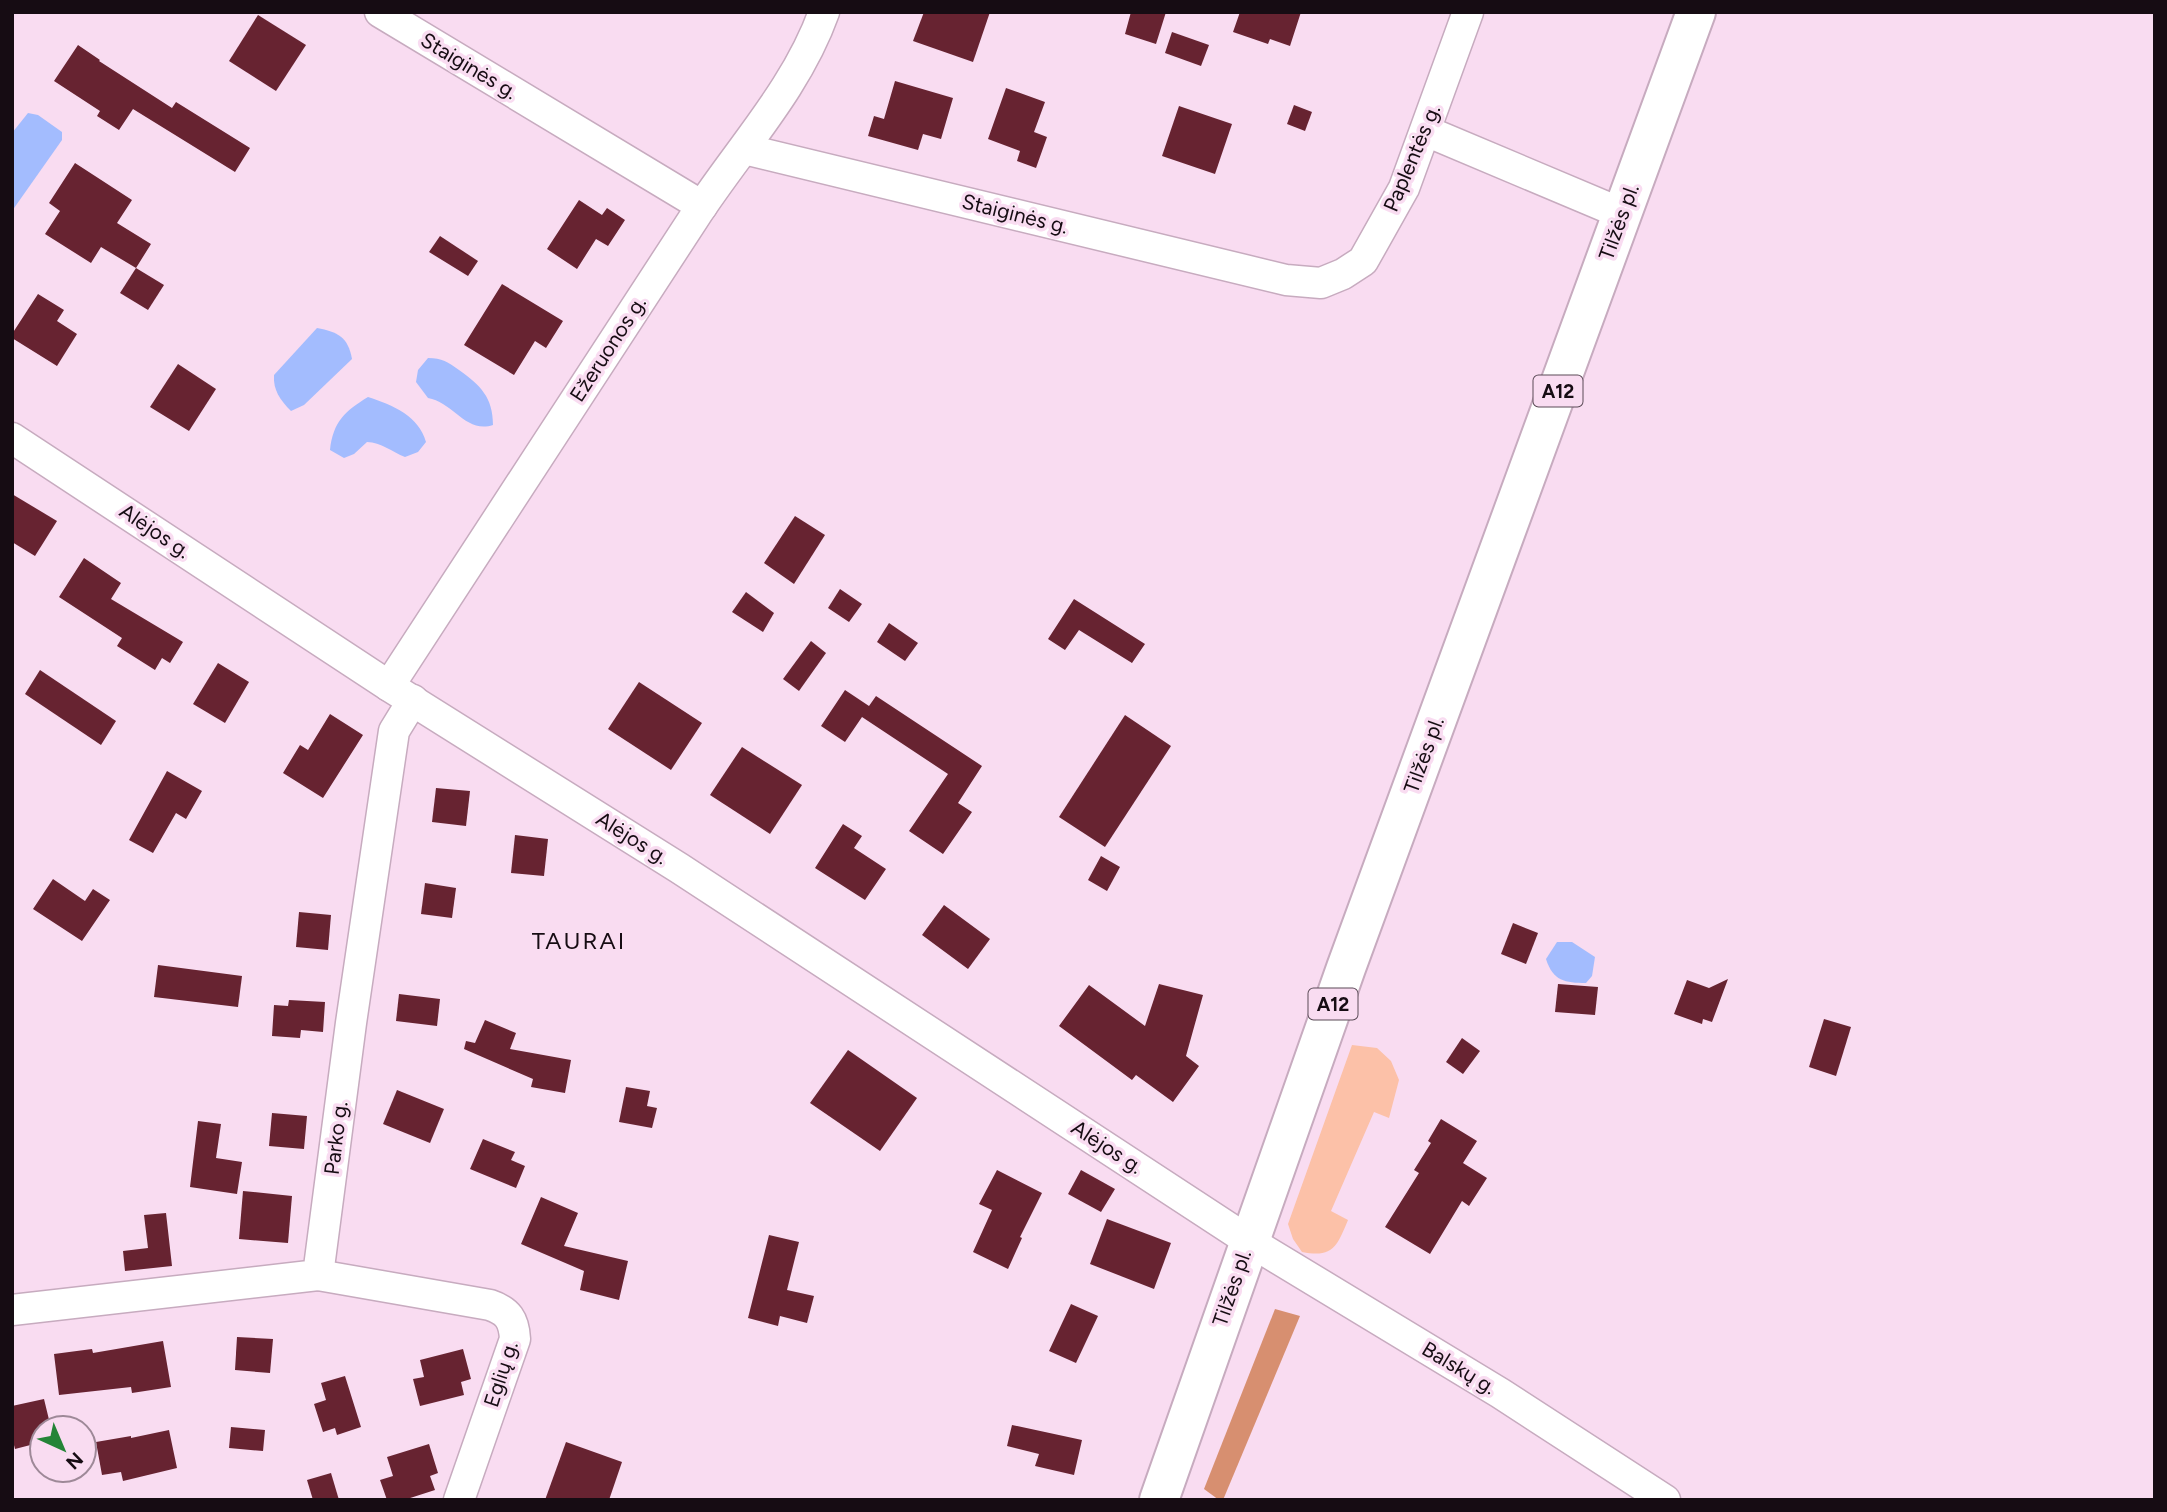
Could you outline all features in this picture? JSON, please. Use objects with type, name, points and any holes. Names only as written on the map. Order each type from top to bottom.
[{"type":"highway","name":"Tilžės pl.","points":[[1159,1500],[1346,968],[1696,12]]},
{"type":"street","name":"Staiginės g.","points":[[380,12],[702,205]]},
{"type":"street","name":"Ežeruonos g.","points":[[401,693],[702,205],[773,110],[801,64],[824,12]]},
{"type":"street","name":"Paplentės g.","points":[[1286,280],[1321,283],[1343,274],[1363,261],[1404,188],[1468,12]]},
{"type":"street","points":[[1426,131],[1623,214]]},
{"type":"street","name":"Staiginės g.","points":[[744,149],[1286,280]]},
{"type":"street","name":"Alėjos g.","points":[[12,438],[401,693],[679,868],[1249,1241]]},
{"type":"street","name":"Parko g.","points":[[318,1275],[351,1023],[401,693]]},
{"type":"street","name":"Balskų g.","points":[[1249,1241],[1500,1392],[1665,1500]]},
{"type":"street","points":[[12,1310],[318,1275]]},
{"type":"street","name":"Eglių g.","points":[[318,1275],[490,1305],[504,1310],[510,1317],[515,1328],[515,1339],[459,1500]]},
{"type":"shaded area","points":[[1352,1045],[1377,1048],[1391,1061],[1399,1080],[1389,1118],[1374,1112],[1331,1211],[1348,1220],[1341,1237],[1328,1251],[1302,1252],[1293,1239],[1288,1224]]},
{"type":"shaded area","points":[[1275,1309],[1300,1316],[1223,1500],[1219,1500],[1204,1489]]},
{"type":"water","points":[[28,113],[38,115],[62,132],[62,140],[12,211],[12,133]]},
{"type":"water","points":[[317,328],[331,331],[341,337],[348,345],[352,359],[304,405],[291,411],[278,394],[274,375]]},
{"type":"water","points":[[428,358],[448,363],[479,387],[491,407],[493,425],[475,425],[445,405],[428,398],[416,382],[418,370]]},
{"type":"water","points":[[368,397],[404,413],[418,425],[426,442],[418,452],[405,457],[372,442],[367,442],[354,454],[344,458],[330,450],[334,432],[342,418]]},
{"type":"water","points":[[1557,942],[1572,942],[1595,957],[1592,976],[1586,983],[1566,981],[1552,972],[1546,959]]},
{"type":"building","points":[[924,12],[990,12],[973,62],[913,41]]},
{"type":"building","points":[[1131,12],[1166,12],[1156,44],[1125,34]]},
{"type":"building","points":[[1240,12],[1301,12],[1290,46],[1270,39],[1268,44],[1233,32]]},
{"type":"building","points":[[258,15],[306,45],[276,91],[229,61]]},
{"type":"building","points":[[1172,32],[1209,45],[1201,66],[1165,53]]},
{"type":"building","points":[[78,45],[172,108],[176,102],[250,148],[235,172],[133,109],[119,130],[97,116],[100,111],[54,81]]},
{"type":"building","points":[[895,81],[953,98],[941,139],[923,134],[918,150],[868,136],[874,116],[884,119]]},
{"type":"building","points":[[1006,88],[1045,102],[1034,132],[1047,137],[1036,168],[1017,161],[1020,151],[988,139]]},
{"type":"building","points":[[1294,105],[1312,112],[1305,131],[1287,124]]},
{"type":"building","points":[[1179,106],[1232,124],[1215,174],[1162,156]]},
{"type":"building","points":[[75,163],[132,200],[117,223],[151,244],[136,268],[101,247],[91,263],[45,234],[60,211],[49,203]]},
{"type":"building","points":[[579,200],[602,215],[607,208],[625,220],[608,246],[596,239],[577,269],[547,249]]},
{"type":"building","points":[[440,236],[478,261],[468,276],[429,252]]},
{"type":"building","points":[[136,268],[164,285],[148,310],[120,293]]},
{"type":"building","points":[[502,284],[563,321],[546,348],[535,341],[514,375],[464,345]]},
{"type":"building","points":[[38,294],[64,310],[57,321],[77,334],[57,366],[12,338]]},
{"type":"building","points":[[178,364],[216,389],[189,431],[150,407]]},
{"type":"building","points":[[12,494],[57,521],[35,556],[12,542]]},
{"type":"building","points":[[795,516],[825,535],[794,584],[764,563]]},
{"type":"building","points":[[84,558],[121,583],[111,599],[183,642],[170,663],[162,658],[155,670],[117,646],[122,638],[59,597]]},
{"type":"building","points":[[840,589],[862,604],[849,622],[828,608]]},
{"type":"building","points":[[746,592],[774,613],[763,632],[732,612]]},
{"type":"building","points":[[1074,599],[1145,644],[1132,663],[1079,630],[1065,650],[1048,639]]},
{"type":"building","points":[[889,623],[918,643],[905,661],[877,642]]},
{"type":"building","points":[[811,641],[826,653],[799,691],[783,679]]},
{"type":"building","points":[[218,663],[249,682],[225,723],[193,704]]},
{"type":"building","points":[[40,670],[116,721],[101,745],[25,694]]},
{"type":"building","points":[[639,682],[702,723],[671,770],[608,729]]},
{"type":"building","points":[[845,690],[869,706],[876,696],[982,766],[958,803],[972,812],[943,854],[909,831],[948,774],[862,717],[845,742],[821,726]]},
{"type":"building","points":[[330,714],[363,735],[323,798],[283,773],[300,745],[308,750]]},
{"type":"building","points":[[1125,715],[1171,746],[1105,847],[1059,817]]},
{"type":"building","points":[[742,747],[802,785],[770,834],[710,795]]},
{"type":"building","points":[[167,771],[202,791],[186,819],[176,813],[153,853],[129,840]]},
{"type":"building","points":[[436,788],[470,791],[466,826],[432,822]]},
{"type":"building","points":[[843,824],[862,836],[854,848],[886,869],[865,900],[815,868]]},
{"type":"building","points":[[515,835],[548,839],[544,876],[511,873]]},
{"type":"building","points":[[1101,856],[1120,867],[1107,891],[1088,880]]},
{"type":"building","points":[[53,879],[85,901],[93,889],[110,900],[82,941],[33,909]]},
{"type":"building","points":[[425,883],[456,888],[452,918],[421,914]]},
{"type":"building","points":[[944,905],[990,939],[968,969],[922,935]]},
{"type":"building","points":[[299,912],[331,915],[328,950],[296,947]]},
{"type":"building","points":[[1513,923],[1538,933],[1526,964],[1501,954]]},
{"type":"building","points":[[158,965],[242,976],[238,1007],[154,997]]},
{"type":"building","points":[[1728,979],[1712,1022],[1703,1019],[1702,1024],[1674,1014],[1687,980],[1709,988]]},
{"type":"building","points":[[1159,984],[1203,995],[1186,1056],[1199,1066],[1173,1102],[1136,1075],[1132,1080],[1059,1026],[1089,985],[1145,1026]]},
{"type":"building","points":[[1558,984],[1598,987],[1595,1015],[1555,1012]]},
{"type":"building","points":[[399,994],[440,999],[437,1026],[396,1021]]},
{"type":"building","points":[[289,1000],[325,1002],[323,1032],[301,1030],[300,1038],[272,1036],[274,1005],[288,1006]]},
{"type":"building","points":[[1824,1019],[1851,1027],[1836,1076],[1809,1067]]},
{"type":"building","points":[[485,1020],[516,1033],[510,1049],[571,1060],[565,1093],[531,1087],[533,1079],[464,1049],[466,1041],[475,1043]]},
{"type":"building","points":[[1462,1038],[1480,1051],[1463,1074],[1446,1062]]},
{"type":"building","points":[[848,1050],[917,1098],[880,1151],[810,1103]]},
{"type":"building","points":[[626,1087],[650,1091],[647,1106],[657,1108],[652,1128],[619,1122]]},
{"type":"building","points":[[397,1090],[444,1109],[430,1143],[383,1124]]},
{"type":"building","points":[[272,1113],[307,1116],[304,1149],[269,1146]]},
{"type":"building","points":[[1441,1119],[1477,1141],[1463,1163],[1487,1178],[1469,1206],[1462,1201],[1430,1254],[1385,1227],[1419,1173],[1414,1170],[1431,1143],[1428,1141]]},
{"type":"building","points":[[198,1121],[221,1124],[216,1158],[242,1162],[237,1194],[190,1187]]},
{"type":"building","points":[[483,1139],[515,1152],[511,1160],[525,1166],[516,1188],[470,1169]]},
{"type":"building","points":[[997,1170],[1042,1193],[1020,1237],[1022,1238],[1008,1269],[973,1252],[992,1210],[979,1204]]},
{"type":"building","points":[[1081,1170],[1115,1189],[1101,1212],[1068,1194]]},
{"type":"building","points":[[243,1191],[292,1196],[288,1243],[239,1239]]},
{"type":"building","points":[[541,1197],[578,1213],[564,1246],[628,1261],[619,1300],[580,1290],[584,1271],[521,1244]]},
{"type":"building","points":[[166,1213],[172,1266],[125,1271],[123,1251],[148,1248],[144,1215]]},
{"type":"building","points":[[1107,1219],[1171,1243],[1154,1289],[1090,1264]]},
{"type":"building","points":[[769,1235],[799,1242],[787,1290],[814,1296],[807,1323],[780,1316],[778,1326],[748,1318]]},
{"type":"building","points":[[1071,1304],[1098,1316],[1076,1363],[1049,1351]]},
{"type":"building","points":[[237,1337],[273,1339],[270,1373],[235,1370]]},
{"type":"building","points":[[163,1341],[171,1387],[132,1393],[131,1387],[59,1395],[54,1354],[92,1349],[93,1353]]},
{"type":"building","points":[[463,1349],[471,1379],[461,1382],[464,1395],[420,1406],[413,1379],[424,1377],[420,1360]]},
{"type":"building","points":[[345,1376],[361,1427],[337,1435],[335,1428],[323,1432],[314,1404],[326,1400],[321,1383]]},
{"type":"building","points":[[44,1399],[48,1414],[28,1414],[28,1446],[15,1449],[12,1437],[12,1406]]},
{"type":"building","points":[[1012,1425],[1082,1440],[1074,1475],[1035,1466],[1039,1454],[1007,1446]]},
{"type":"building","points":[[231,1427],[265,1430],[263,1451],[229,1448]]},
{"type":"building","points":[[169,1430],[177,1468],[123,1481],[121,1472],[102,1475],[98,1442]]},
{"type":"building","points":[[566,1442],[622,1462],[609,1500],[545,1500]]},
{"type":"building","points":[[429,1444],[438,1473],[430,1476],[435,1490],[404,1500],[387,1500],[380,1480],[393,1476],[387,1457]]},
{"type":"building","points":[[331,1473],[339,1500],[313,1500],[307,1480]]},
{"type":"district","name":"TAURAI","points":[[579,941]]}]
